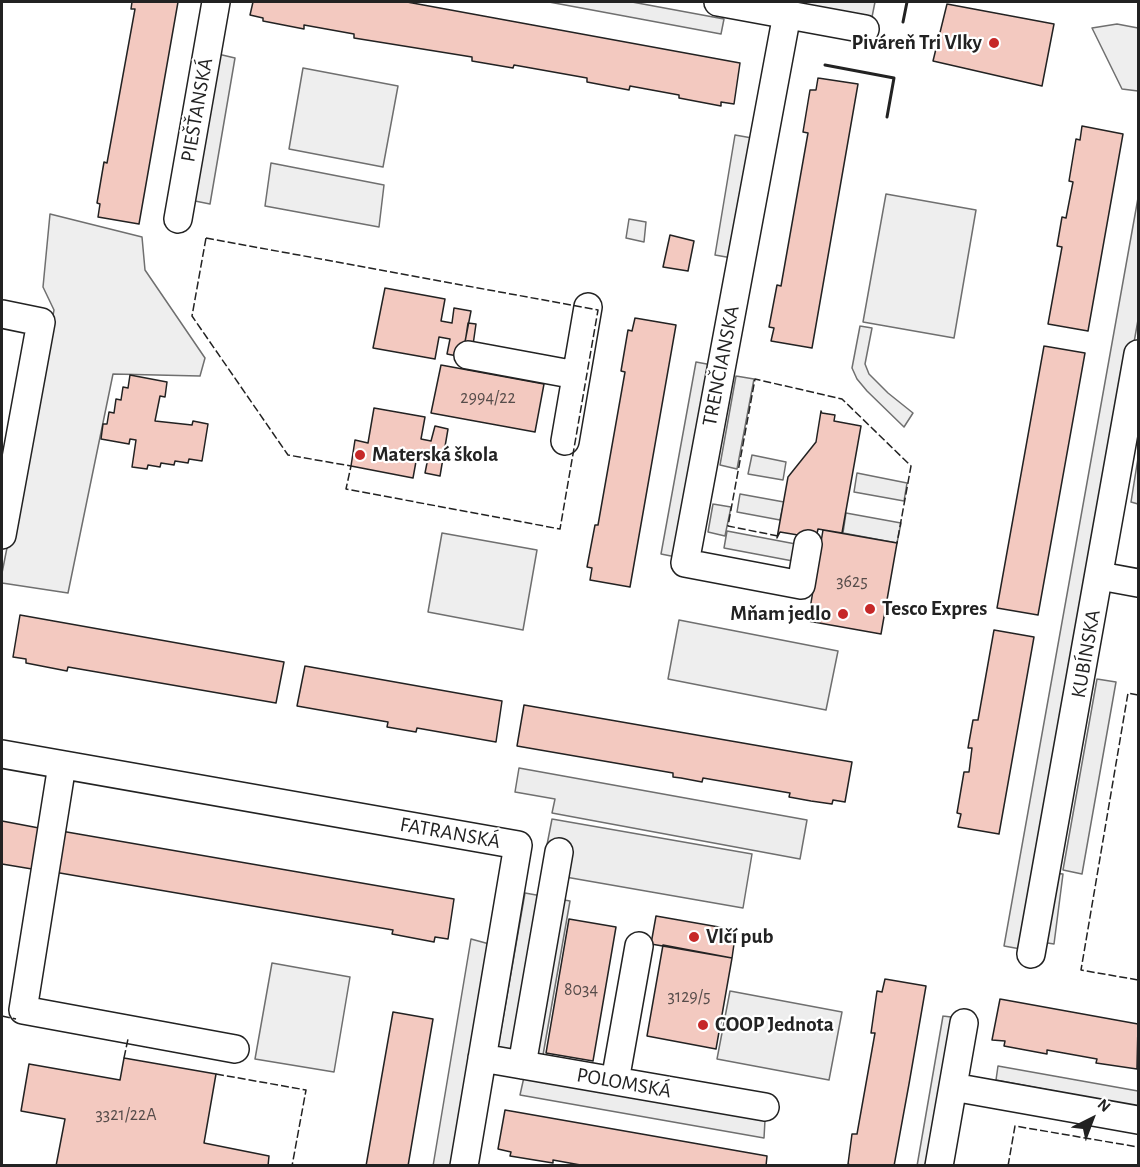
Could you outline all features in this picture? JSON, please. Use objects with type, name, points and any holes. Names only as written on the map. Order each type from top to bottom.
[{"type":"street","name":"PIEŠŤANSKÁ","points":[[178,219],[216,2]]},
{"type":"street","points":[[718,2],[865,29]]},
{"type":"street","name":"TRENČIANSKA","points":[[787,14],[685,563],[801,585],[808,544]]},
{"type":"street","points":[[565,441],[588,307]]},
{"type":"street","points":[[2,314],[41,322],[2,535]]},
{"type":"street","name":"KUBÍNSKA","points":[[1031,954],[1138,354]]},
{"type":"street","points":[[468,355],[576,375]]},
{"type":"street","points":[[1100,576],[1138,583]]},
{"type":"street","name":"FATRANSKÁ","points":[[2,754],[518,845],[464,1166]]},
{"type":"street","points":[[62,765],[23,1010],[235,1049]]},
{"type":"street","points":[[522,1065],[559,852]]},
{"type":"street","points":[[615,1081],[639,946]]},
{"type":"street","points":[[939,1166],[963,1023]]},
{"type":"street","name":"POLOMSKÁ","points":[[482,1058],[765,1107]]},
{"type":"street","points":[[953,1087],[1138,1120]]},
{"type":"shaded area","points":[[549,2],[632,2],[724,19],[721,34]]},
{"type":"shaded area","points":[[792,2],[875,2],[872,17]]},
{"type":"shaded area","points":[[1117,24],[1138,28],[1138,91],[1122,89],[1092,28]]},
{"type":"shaded area","points":[[218,54],[235,58],[210,204],[195,201]]},
{"type":"shaded area","points":[[303,68],[398,86],[383,167],[289,149]]},
{"type":"shaded area","points":[[735,135],[752,138],[732,258],[715,255]]},
{"type":"shaded area","points":[[271,163],[384,185],[379,227],[265,206]]},
{"type":"shaded area","points":[[886,194],[976,210],[954,338],[863,322]]},
{"type":"shaded area","points":[[1138,198],[1138,320],[1026,950],[1004,946]]},
{"type":"shaded area","points":[[50,214],[142,237],[145,270],[205,358],[200,376],[113,374],[68,593],[2,583],[2,573],[54,310],[43,287]]},
{"type":"shaded area","points":[[629,219],[646,222],[644,242],[626,238]]},
{"type":"shaded area","points":[[860,326],[872,328],[865,364],[869,374],[913,413],[904,427],[867,391],[857,379],[852,368]]},
{"type":"shaded area","points":[[696,362],[712,365],[676,557],[661,554]]},
{"type":"shaded area","points":[[736,376],[754,379],[737,469],[720,465]]},
{"type":"shaded area","points":[[752,455],[786,462],[783,480],[748,474]]},
{"type":"shaded area","points":[[1138,458],[1138,504],[1131,502]]},
{"type":"shaded area","points":[[857,473],[907,483],[904,501],[854,492]]},
{"type":"shaded area","points":[[740,494],[784,502],[780,520],[737,512]]},
{"type":"shaded area","points":[[713,504],[731,507],[725,536],[708,532]]},
{"type":"shaded area","points":[[846,513],[901,523],[897,543],[843,533]]},
{"type":"shaded area","points":[[727,531],[801,545],[798,562],[724,548]]},
{"type":"shaded area","points":[[442,533],[537,550],[523,630],[428,612]]},
{"type":"shaded area","points":[[679,620],[838,651],[826,710],[668,679]]},
{"type":"shaded area","points":[[1097,679],[1116,682],[1082,874],[1063,870]]},
{"type":"shaded area","points":[[519,768],[807,820],[800,859],[552,813],[555,799],[515,792]]},
{"type":"shaded area","points":[[552,819],[752,854],[743,908],[554,875],[546,850]]},
{"type":"shaded area","points":[[1052,873],[1063,874],[1054,944],[1041,942]]},
{"type":"shaded area","points":[[525,893],[570,901],[543,1055],[498,1047]]},
{"type":"shaded area","points":[[471,939],[493,945],[452,1165],[433,1166]]},
{"type":"shaded area","points":[[272,963],[350,977],[334,1072],[255,1059]]},
{"type":"shaded area","points":[[730,991],[842,1012],[829,1080],[717,1059]]},
{"type":"shaded area","points":[[943,1016],[959,1018],[934,1165],[917,1166]]},
{"type":"shaded area","points":[[998,1066],[1138,1091],[1138,1107],[996,1080]]},
{"type":"shaded area","points":[[524,1077],[765,1120],[764,1138],[520,1095]]},
{"type":"building","points":[[132,2],[178,2],[139,224],[98,217],[100,204],[97,203],[104,162],[107,163],[135,9],[131,9]]},
{"type":"building","points":[[253,2],[407,2],[740,63],[734,104],[721,102],[721,106],[630,86],[629,90],[587,82],[587,78],[514,65],[513,68],[472,61],[472,57],[354,38],[354,34],[304,25],[304,29],[263,21],[263,18],[250,15]]},
{"type":"building","name":"Piváreň Tri Vlky","points":[[947,4],[1054,24],[1042,86],[933,61]]},
{"type":"building","points":[[818,78],[858,84],[812,348],[771,341],[774,328],[769,327],[777,285],[781,286],[808,133],[803,132],[810,90],[816,90]]},
{"type":"building","points":[[1082,126],[1123,134],[1088,331],[1048,324],[1062,247],[1057,246],[1062,217],[1066,218],[1073,182],[1069,181],[1076,139],[1080,140]]},
{"type":"building","points":[[670,235],[694,241],[688,271],[663,267]]},
{"type":"building","points":[[385,288],[445,299],[441,321],[452,323],[454,308],[471,311],[462,357],[447,354],[450,339],[439,337],[435,359],[373,348]]},
{"type":"building","points":[[635,318],[676,325],[630,587],[590,580],[592,568],[587,567],[595,525],[598,525],[625,372],[621,371],[628,330],[632,331]]},
{"type":"building","points":[[468,323],[476,324],[473,345],[465,343]]},
{"type":"building","points":[[1044,346],[1085,353],[1038,615],[997,608]]},
{"type":"building","points":[[441,365],[544,384],[535,432],[431,413]]},
{"type":"building","points":[[130,375],[167,382],[165,397],[160,396],[155,421],[192,425],[193,421],[208,424],[202,461],[189,459],[188,463],[175,461],[174,465],[161,463],[160,467],[148,465],[147,469],[132,467],[136,440],[130,439],[129,444],[101,439],[103,424],[107,424],[109,412],[114,413],[116,399],[121,400],[123,387],[128,388]]},
{"type":"building","points":[[374,408],[425,417],[421,439],[431,441],[435,426],[448,429],[440,476],[425,473],[428,458],[417,456],[413,478],[351,466],[355,440],[368,443]]},
{"type":"building","points":[[821,411],[835,415],[834,421],[861,426],[842,533],[818,529],[816,538],[780,532],[777,538],[788,477],[816,442]]},
{"type":"building","points":[[823,530],[897,543],[881,634],[808,621]]},
{"type":"building","points":[[20,615],[284,662],[276,703],[68,667],[67,671],[26,663],[26,659],[13,657]]},
{"type":"building","points":[[994,630],[1034,637],[999,834],[958,827],[961,814],[957,813],[964,772],[969,772],[972,748],[968,748],[973,720],[978,720]]},
{"type":"building","points":[[305,666],[502,701],[496,742],[417,728],[416,732],[387,727],[388,722],[297,706]]},
{"type":"building","points":[[524,705],[852,762],[845,802],[833,800],[832,804],[811,801],[789,797],[790,793],[703,778],[702,782],[673,777],[673,773],[517,746]]},
{"type":"building","points":[[2,821],[39,828],[32,869],[2,864]]},
{"type":"building","points":[[61,831],[454,899],[448,939],[435,937],[434,942],[392,934],[393,930],[54,872]]},
{"type":"building","name":"Vlčí pub","points":[[656,916],[736,930],[732,958],[651,944]]},
{"type":"building","points":[[569,919],[616,927],[593,1061],[546,1053]]},
{"type":"building","points":[[663,945],[732,958],[716,1049],[647,1036]]},
{"type":"building","points":[[885,979],[926,986],[909,1084],[894,1166],[852,1166],[848,1164],[852,1134],[857,1134],[875,1033],[871,1033],[877,991],[882,992]]},
{"type":"building","points":[[1000,999],[1138,1024],[1137,1069],[1096,1063],[1097,1059],[1047,1050],[1047,1054],[1004,1046],[1005,1041],[992,1040]]},
{"type":"building","points":[[393,1012],[433,1019],[408,1166],[366,1166]]},
{"type":"building","points":[[124,1058],[216,1074],[204,1143],[269,1156],[268,1166],[56,1166],[65,1119],[21,1111],[29,1064],[120,1080]]},
{"type":"building","points":[[505,1110],[767,1156],[766,1166],[586,1166],[510,1156],[511,1152],[498,1149]]},
{"type":"fence","points":[[206,238],[598,310],[560,529],[346,489],[351,466],[288,455],[192,316],[206,238]]},
{"type":"fence","points":[[778,536],[728,526],[755,379],[842,399],[911,466],[897,543]]},
{"type":"fence","points":[[1138,695],[1128,693],[1081,970],[1138,980]]},
{"type":"fence","points":[[2,1016],[16,1019]]},
{"type":"fence","points":[[124,1058],[128,1039],[126,1038]]},
{"type":"fence","points":[[216,1074],[306,1090],[292,1166]]},
{"type":"fence","points":[[1008,1166],[1015,1126],[1138,1147]]},
{"type":"wall","points":[[903,22],[907,2]]},
{"type":"wall","points":[[825,65],[894,78],[887,117]]},
{"type":"place","name":"Piváreň Tri Vlky","points":[[994,43]]},
{"type":"place","name":"Materská škola","points":[[360,455]]},
{"type":"place","name":"Tesco Expres","points":[[870,609]]},
{"type":"place","name":"Mňam jedlo","points":[[843,614]]},
{"type":"place","name":"Vlčí pub","points":[[694,937]]},
{"type":"place","name":"COOP Jednota","points":[[703,1025]]}]
